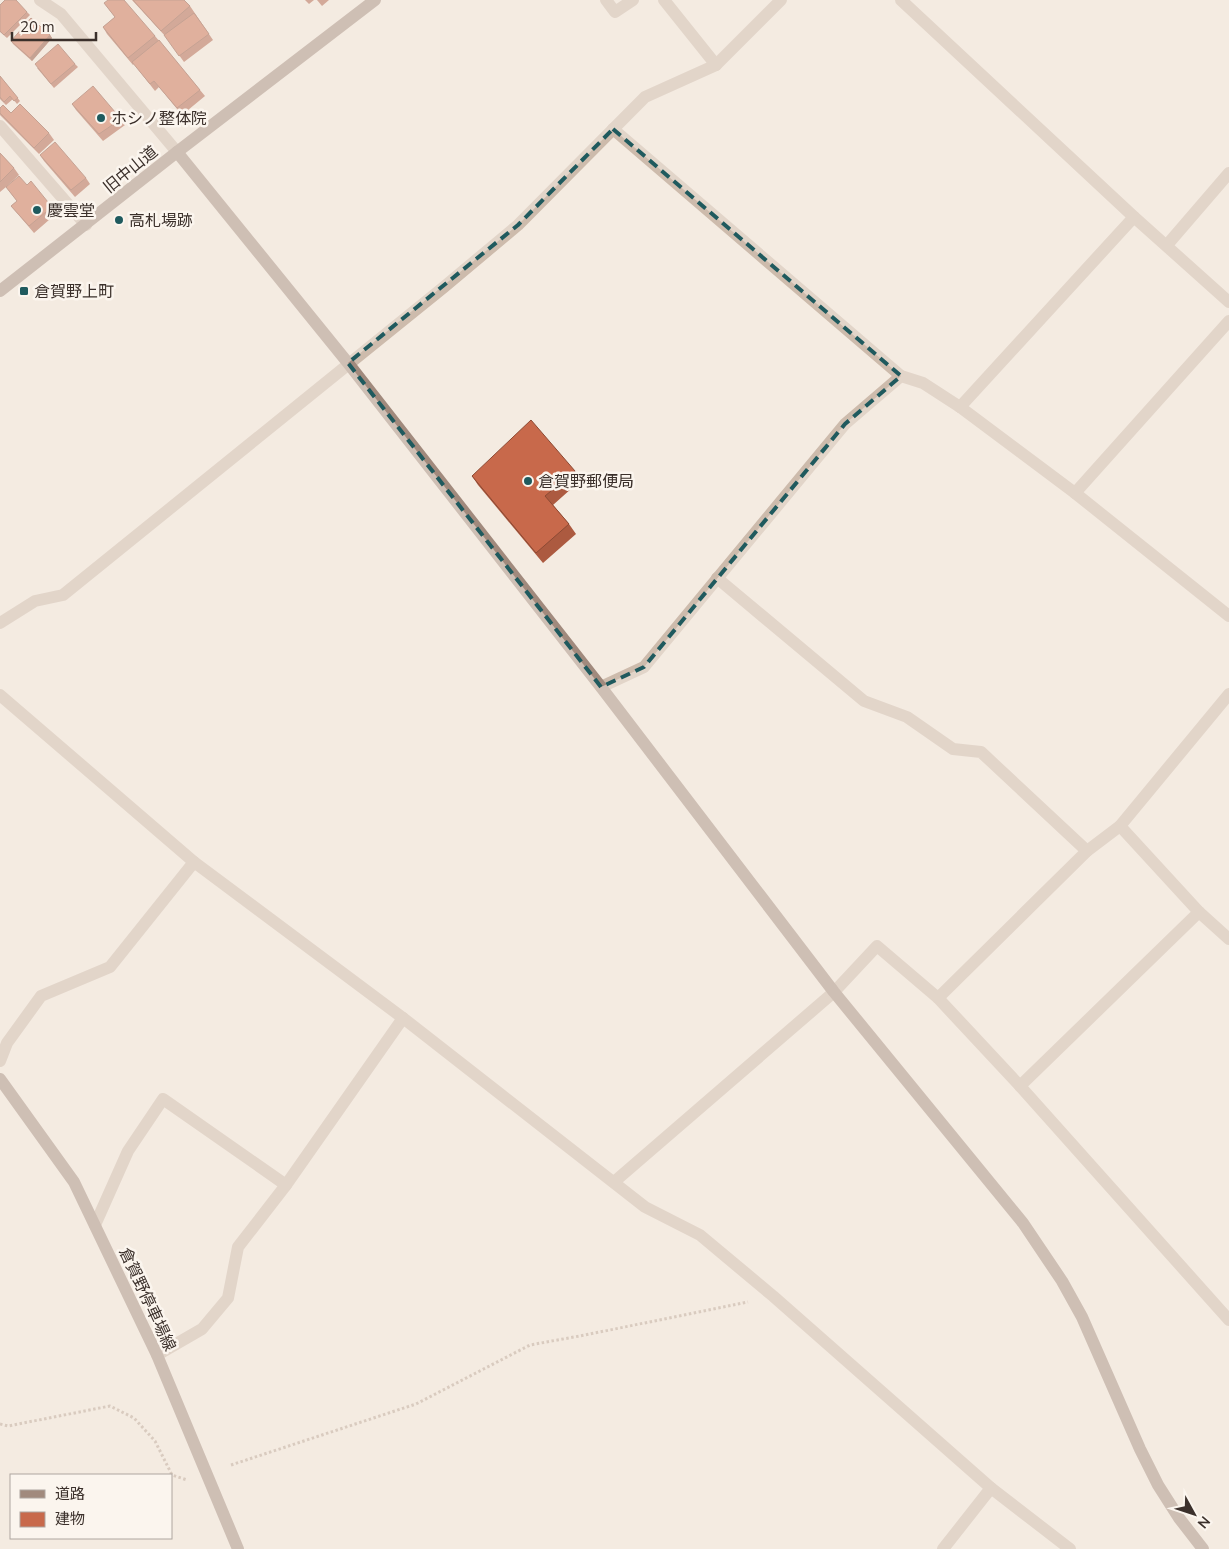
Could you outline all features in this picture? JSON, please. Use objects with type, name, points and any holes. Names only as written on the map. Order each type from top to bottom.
[{"type":"street","points":[[40,0],[61,14],[177,152],[348,363],[601,687],[834,992],[1023,1223],[1049,1260],[1082,1317],[1140,1449],[1158,1485],[1179,1518],[1203,1549]]},
{"type":"street","name":"旧中山道","points":[[0,291],[375,0]]},
{"type":"street","points":[[606,0],[615,12],[633,0]]},
{"type":"street","points":[[664,0],[716,65]]},
{"type":"street","points":[[0,623],[35,601],[63,595],[518,225],[646,98],[716,65],[781,0]]},
{"type":"street","points":[[901,0],[1134,217],[1229,302]]},
{"type":"street","points":[[0,126],[86,225]]},
{"type":"street","points":[[613,129],[901,376],[923,383],[960,407],[1075,492],[1229,616]]},
{"type":"street","points":[[1167,245],[1229,173]]},
{"type":"street","points":[[960,407],[1134,217]]},
{"type":"street","points":[[1075,492],[1229,321]]},
{"type":"street","points":[[601,687],[644,667],[845,424],[901,376]]},
{"type":"street","points":[[717,578],[864,701],[907,717],[953,750],[980,752],[1087,851]]},
{"type":"street","points":[[938,998],[1087,851],[1120,826],[1229,694]]},
{"type":"street","points":[[0,695],[194,862],[404,1018],[645,1207],[700,1234],[991,1488],[1070,1549]]},
{"type":"street","points":[[1120,826],[1199,912],[1229,938]]},
{"type":"street","points":[[0,1061],[7,1043],[41,996],[110,967],[194,862]]},
{"type":"street","points":[[1020,1086],[1199,912]]},
{"type":"street","points":[[614,1182],[834,992],[877,946],[938,998],[1020,1086],[1229,1320]]},
{"type":"street","points":[[157,1355],[202,1329],[228,1298],[238,1247],[286,1184],[404,1018]]},
{"type":"street","name":"倉賀野停車場線","points":[[0,1079],[74,1182],[96,1225],[157,1355],[238,1549]]},
{"type":"street","points":[[96,1225],[128,1151],[163,1099],[286,1184]]},
{"type":"street","points":[[943,1549],[991,1488]]},
{"type":"path","points":[[231,1465],[416,1404],[530,1345],[585,1336],[773,1296]]},
{"type":"path","points":[[0,1424],[8,1426],[110,1406],[134,1418],[155,1441],[172,1474]]},
{"type":"path","points":[[172,1475],[188,1480]]},
{"type":"highlighted area","points":[[613,129],[901,376],[845,424],[644,667],[601,687],[348,363],[518,225]]},
{"type":"building","points":[[5,0],[16,0],[27,12],[4,35],[0,31],[0,5]]},
{"type":"building","points":[[108,0],[124,0],[155,36],[128,58],[103,27],[115,17],[104,3]]},
{"type":"building","points":[[133,0],[184,0],[190,6],[161,31]]},
{"type":"building","points":[[194,13],[209,34],[179,56],[164,35]]},
{"type":"building","points":[[31,18],[50,35],[30,58],[11,41]]},
{"type":"building","points":[[159,40],[200,90],[177,108],[154,81],[150,84],[132,62]]},
{"type":"building","points":[[58,44],[75,64],[51,84],[35,64]]},
{"type":"building","points":[[0,76],[18,98],[14,101],[10,96],[4,102],[0,97]]},
{"type":"building","name":"ホシノ整体院","points":[[93,86],[121,119],[99,134],[72,104]]},
{"type":"building","points":[[20,104],[49,133],[34,148],[0,113],[0,108],[3,105],[11,113]]},
{"type":"building","points":[[55,142],[86,178],[71,190],[40,155]]},
{"type":"building","points":[[0,153],[14,168],[0,182]]},
{"type":"building","name":"慶雲堂","points":[[19,176],[27,185],[31,181],[52,207],[29,226],[11,206],[17,201],[6,187]]},
{"type":"building","points":[[531,420],[575,471],[545,496],[569,524],[536,553],[472,476]]},
{"type":"place","name":"ホシノ整体院","points":[[101,118]]},
{"type":"place","name":"慶雲堂","points":[[37,210]]},
{"type":"place","name":"高札場跡","points":[[119,220]]},
{"type":"place","name":"倉賀野上町","points":[[24,291]]},
{"type":"place","name":"倉賀野郵便局","points":[[528,481]]}]
